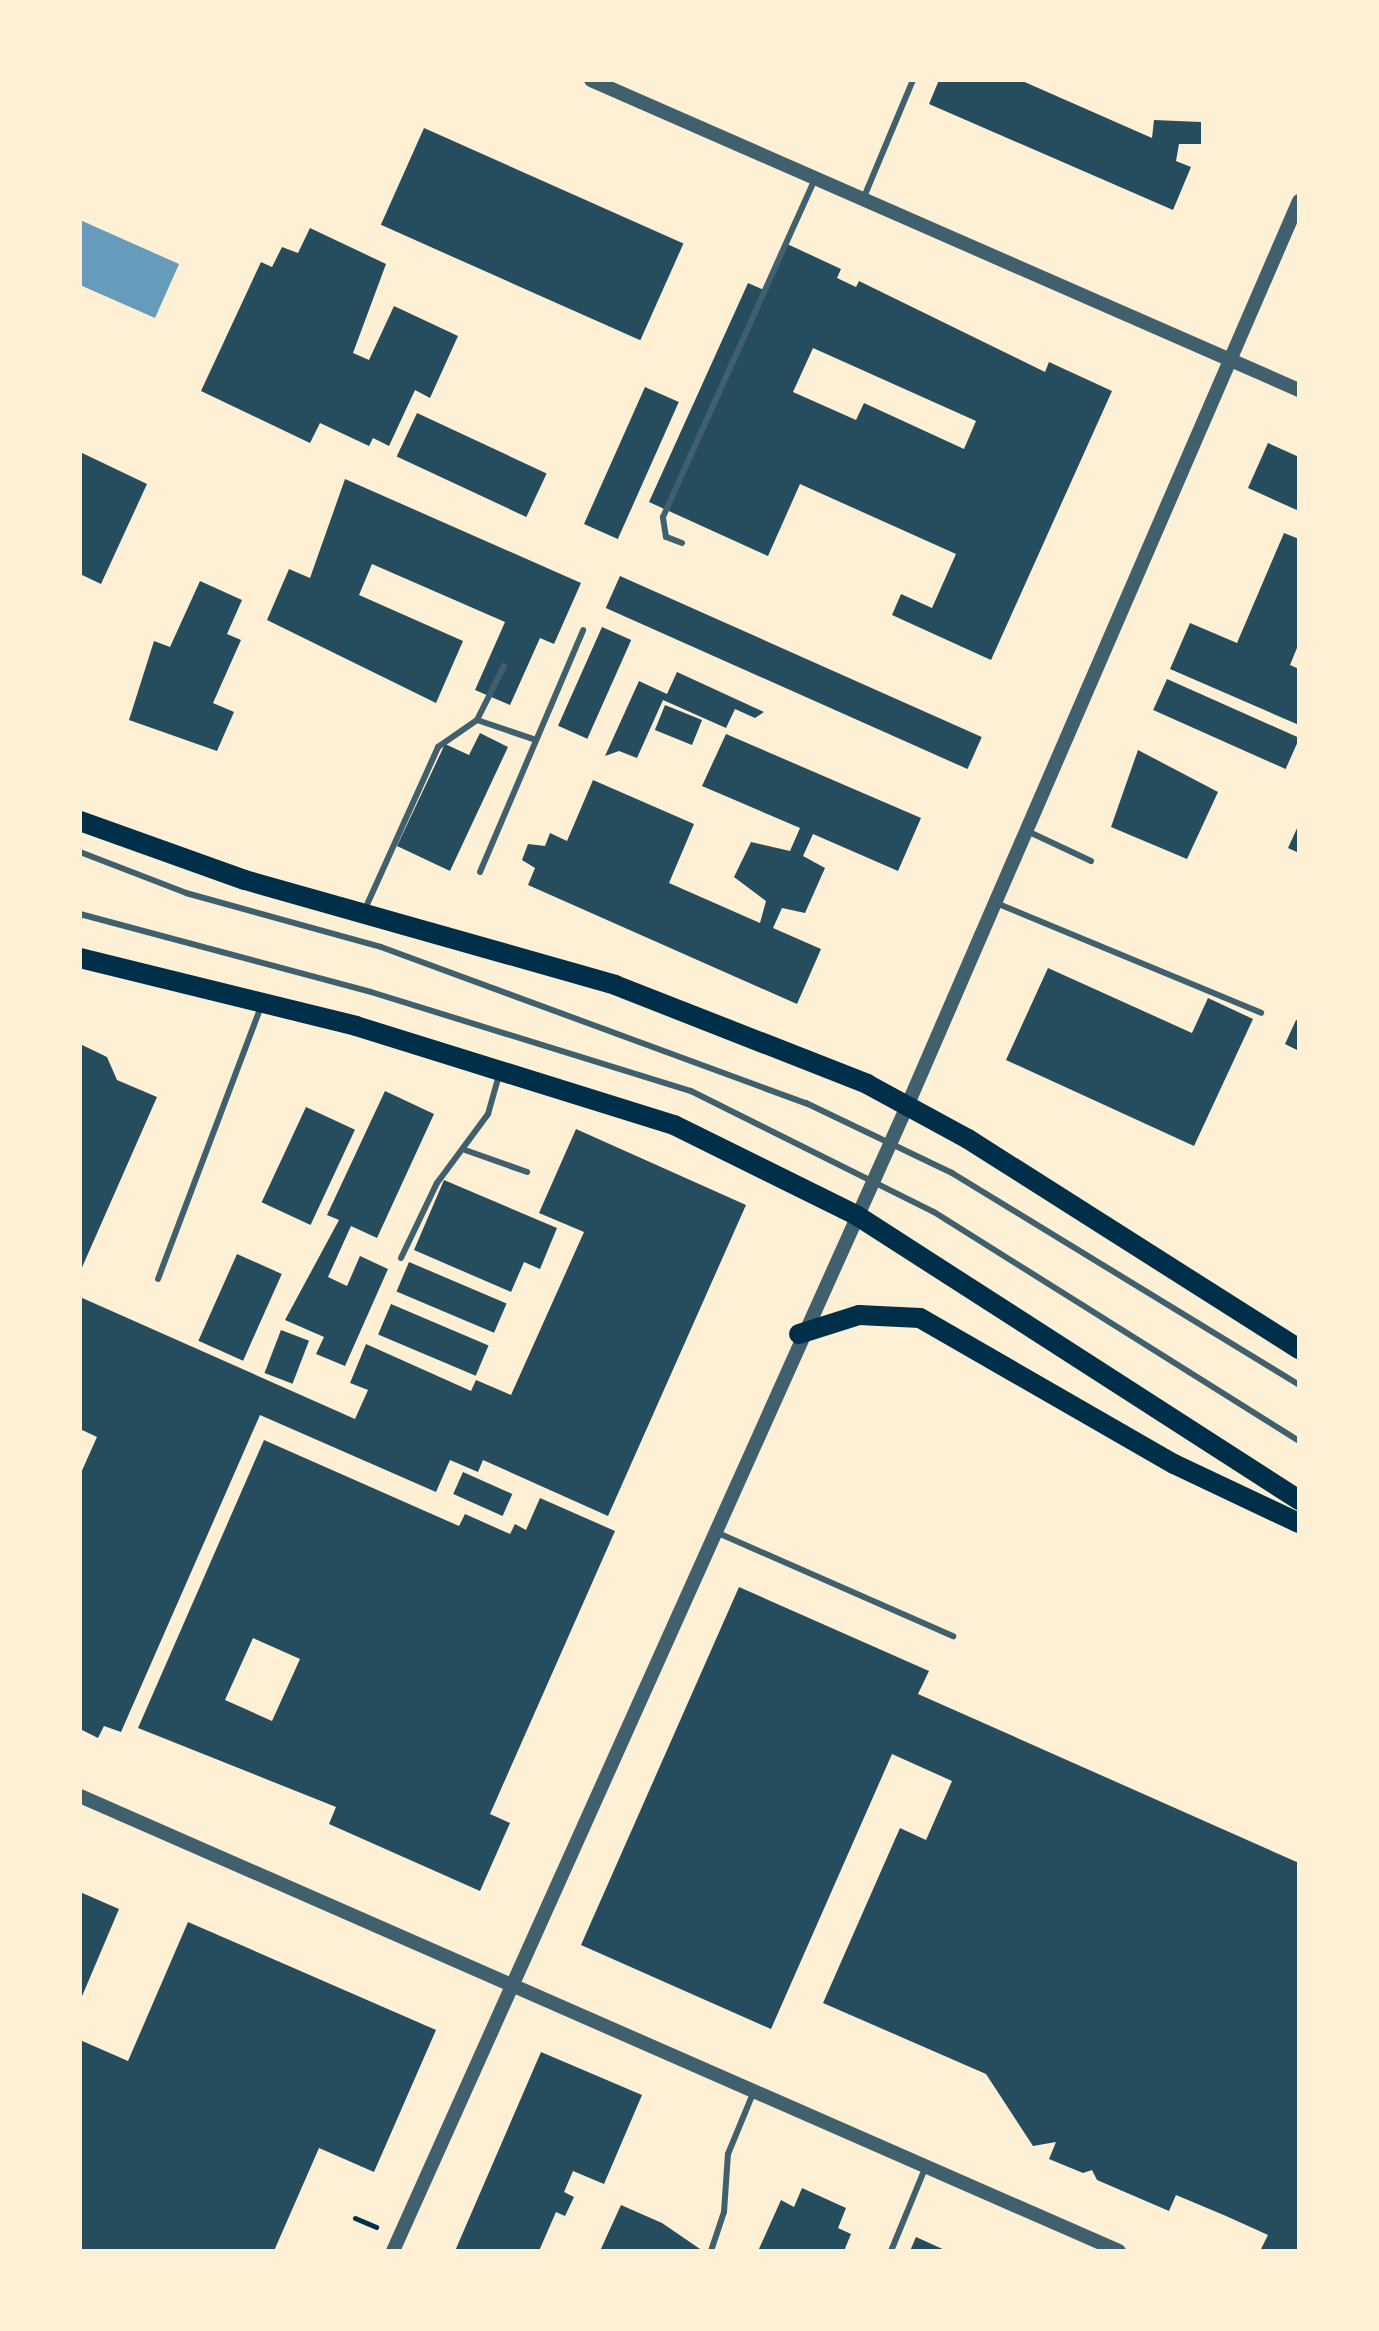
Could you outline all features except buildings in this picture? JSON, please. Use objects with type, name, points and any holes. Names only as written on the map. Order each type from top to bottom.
[{"type":"main road","points":[[80,821],[199,866],[615,985],[908,1104],[1299,1349]]},
{"type":"main road","points":[[86,964],[262,1002],[502,1068],[674,1125],[856,1215],[1299,1500]]},
{"type":"main road","points":[[799,1334],[859,1315],[920,1318],[1174,1464],[1299,1523]]},
{"type":"street","points":[[591,80],[1299,390]]},
{"type":"street","points":[[393,2251],[799,1334],[908,1104],[1023,829],[1227,358],[1299,201]]},
{"type":"street","points":[[80,1796],[1119,2251]]},
{"type":"lane","points":[[863,200],[913,80]]},
{"type":"lane","points":[[682,543],[666,537],[663,517],[815,178]]},
{"type":"lane","points":[[480,872],[583,630]]},
{"type":"lane","points":[[363,912],[438,747],[477,720],[504,666]]},
{"type":"lane","points":[[477,720],[536,740]]},
{"type":"lane","points":[[1023,829],[1091,861]]},
{"type":"lane","points":[[80,852],[644,1038],[891,1141],[1299,1385]]},
{"type":"lane","points":[[992,901],[1261,1013]]},
{"type":"lane","points":[[80,914],[626,1068],[726,1106],[874,1179],[1299,1441]]},
{"type":"lane","points":[[158,1279],[262,1002]]},
{"type":"lane","points":[[401,1258],[437,1183],[465,1150],[488,1114],[502,1068]]},
{"type":"lane","points":[[465,1150],[527,1172]]},
{"type":"lane","points":[[712,1530],[953,1636]]},
{"type":"lane","points":[[711,2251],[724,2212],[728,2154],[754,2091]]},
{"type":"lane","points":[[891,2251],[926,2166]]},
{"type":"water","points":[[80,220],[179,264],[155,318],[80,285]]}]
